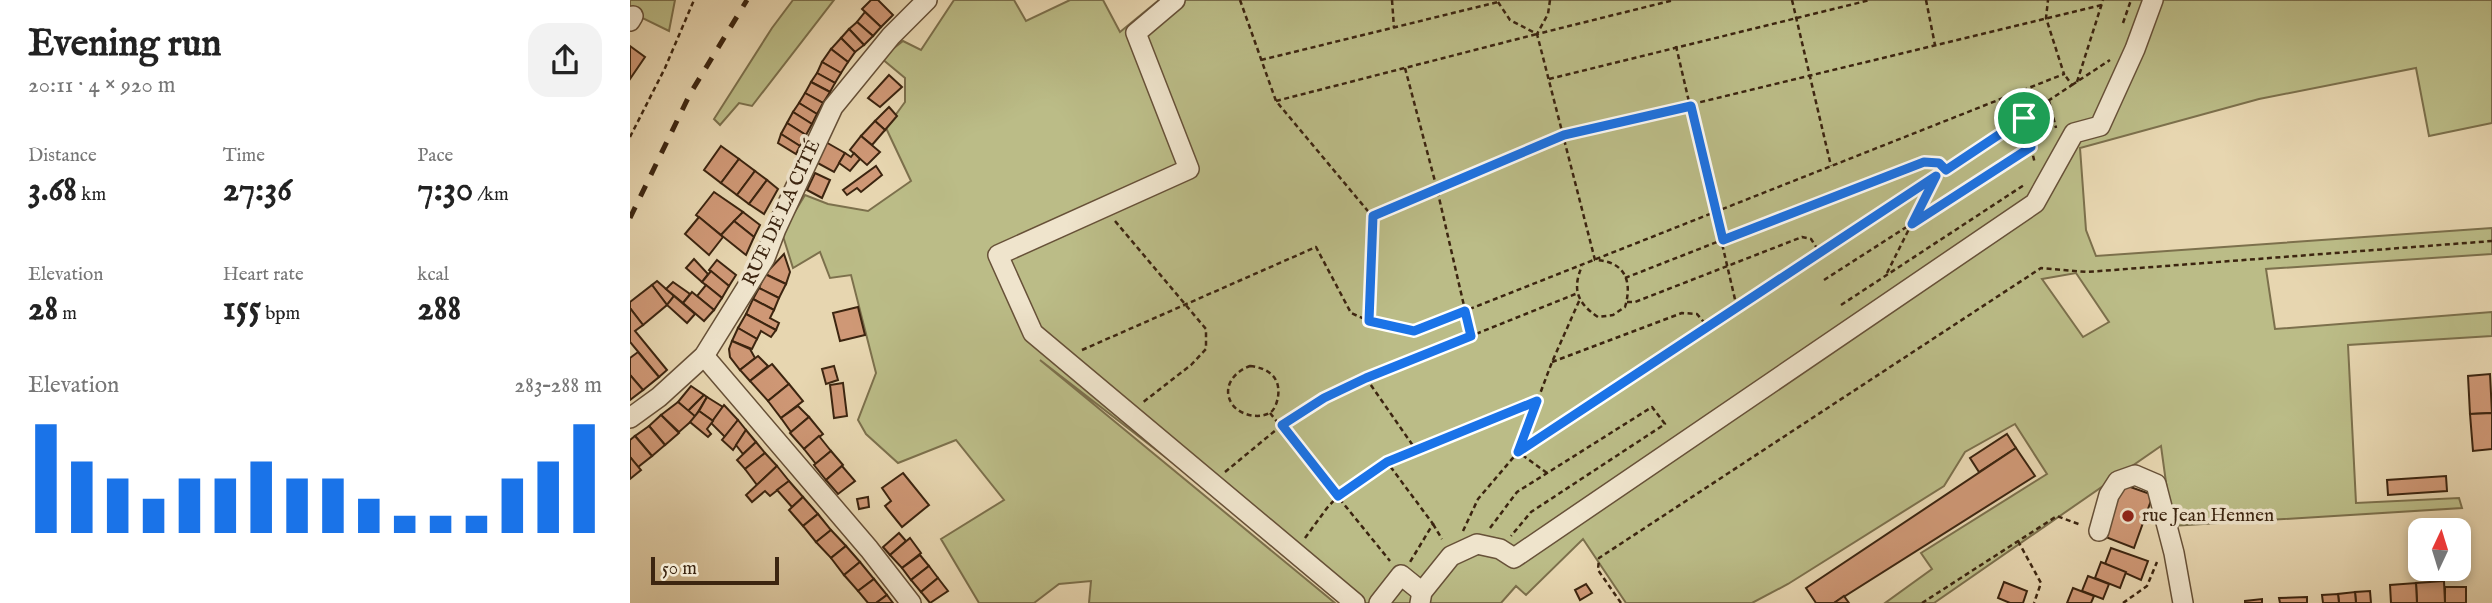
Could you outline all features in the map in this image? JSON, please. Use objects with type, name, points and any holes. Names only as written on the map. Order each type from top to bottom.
[{"type":"street","name":"RUE DE LA CITÉ","points":[[630,418],[659,397],[704,356],[765,258],[833,107],[891,36],[927,0]]},
{"type":"street","points":[[1175,0],[1136,33],[1189,169],[998,255],[1033,333],[1355,603]]},
{"type":"street","points":[[1379,603],[1401,575],[1421,597],[1451,556],[1477,544],[1500,549],[1514,558],[2035,203],[2035,187],[2074,133],[2100,126],[2135,49],[2153,0]]},
{"type":"street","points":[[704,356],[869,549],[911,603]]},
{"type":"street","points":[[2099,531],[2109,495],[2118,481],[2135,475],[2156,484],[2174,553],[2183,603]]},
{"type":"path","points":[[630,137],[665,68],[694,0]]},
{"type":"path","points":[[1240,0],[1276,101],[1373,216],[1369,321]]},
{"type":"path","points":[[1391,0],[1394,27]]},
{"type":"path","points":[[1536,34],[1548,14],[1550,0]]},
{"type":"path","points":[[1276,101],[1674,0]]},
{"type":"path","points":[[1792,0],[1831,166]]},
{"type":"path","points":[[1549,79],[1870,0]]},
{"type":"path","points":[[1926,0],[1935,46]]},
{"type":"path","points":[[2048,0],[2046,18],[2064,74],[2072,85]]},
{"type":"path","points":[[1261,60],[1499,1],[1510,20],[1536,34],[1595,260]]},
{"type":"path","points":[[1373,216],[1564,135],[1810,77],[2103,2]]},
{"type":"path","points":[[2077,82],[2103,2]]},
{"type":"path","points":[[1676,46],[1737,308]]},
{"type":"path","points":[[1451,556],[1478,499],[1518,452],[2112,58]]},
{"type":"path","points":[[1405,68],[1437,189],[1471,336]]},
{"type":"path","points":[[1063,358],[1316,247],[1350,313],[1369,321],[1414,331],[2064,74]]},
{"type":"path","points":[[1842,305],[1885,276],[2035,187],[2031,147],[2024,118]]},
{"type":"path","points":[[1824,280],[2031,147]]},
{"type":"path","points":[[1625,278],[1924,162],[1939,163],[1946,170]]},
{"type":"path","points":[[1879,288],[1936,176]]},
{"type":"path","points":[[1104,207],[1206,329],[1206,349],[1191,365],[1129,413]]},
{"type":"path","points":[[1626,302],[1635,302],[1802,237],[1811,239],[1820,253]]},
{"type":"path","points":[[1621,603],[1598,570],[1599,558],[2041,268],[2087,272],[2492,241]]},
{"type":"path","points":[[1582,265],[1575,281],[1586,309],[1598,317],[1613,315],[1625,307],[1629,293],[1625,278],[1618,265],[1595,260]]},
{"type":"path","points":[[1212,483],[1282,425],[1324,398],[1366,378],[1578,293]]},
{"type":"path","points":[[1518,452],[1552,362],[1580,299]]},
{"type":"path","points":[[1552,362],[1682,313],[1697,314],[1707,327]]},
{"type":"path","points":[[1250,366],[1273,374],[1279,384],[1276,405],[1270,413],[1256,416],[1245,414],[1233,407],[1228,389],[1231,379],[1239,370],[1250,366]]},
{"type":"path","points":[[1366,378],[1416,450]]},
{"type":"path","points":[[1295,552],[1326,508],[1338,496],[1387,462],[1537,401]]},
{"type":"path","points":[[1477,544],[1517,492],[1652,407],[1665,424],[1531,512],[1500,549]]},
{"type":"path","points":[[1270,413],[1401,575],[1433,524],[1387,462]]},
{"type":"path","points":[[1518,452],[1547,473]]},
{"type":"path","points":[[1922,603],[2057,516],[2099,531]]},
{"type":"path","points":[[2018,541],[2041,583],[2034,603]]},
{"type":"path","points":[[2123,603],[2147,586],[2158,560]]},
{"type":"green space","points":[[630,0],[675,0],[669,31],[630,12]]},
{"type":"green space","points":[[793,0],[834,0],[752,106],[739,103],[720,125],[714,119]]},
{"type":"green space","points":[[954,0],[1014,0],[1026,21],[1070,0],[1103,0],[1120,32],[1159,0],[2492,0],[2492,123],[2429,136],[2416,68],[2259,99],[2080,148],[2086,230],[2096,256],[2492,228],[2492,254],[2266,269],[2275,329],[2492,312],[2492,336],[2348,345],[2356,503],[2459,498],[2462,508],[2172,526],[2161,446],[1934,603],[1885,603],[1932,569],[1921,553],[2047,474],[2015,424],[1965,452],[1944,486],[1788,584],[1752,603],[1626,603],[1583,539],[1526,595],[1516,586],[1501,603],[1354,603],[1040,360],[1335,603],[1089,603],[1091,581],[1059,584],[1034,603],[979,603],[941,539],[1004,500],[956,440],[898,463],[866,434],[858,420],[876,373],[851,275],[830,278],[820,252],[793,268],[782,233],[805,195],[828,204],[868,211],[911,181],[886,128],[905,102],[905,78],[881,58],[903,41],[921,50]],"holes":[[[2076,273],[2109,322],[2083,337],[2042,279]]]},
{"type":"building","points":[[871,0],[878,0],[893,15],[881,27],[862,9]]},
{"type":"building","points":[[865,12],[881,27],[873,36],[857,22]]},
{"type":"building","points":[[857,22],[873,36],[864,45],[849,29]]},
{"type":"building","points":[[849,29],[864,45],[855,52],[841,38]]},
{"type":"building","points":[[841,38],[855,52],[848,62],[831,49]]},
{"type":"building","points":[[630,46],[645,57],[630,79]]},
{"type":"building","points":[[831,49],[848,62],[841,73],[822,62]]},
{"type":"building","points":[[822,62],[841,73],[835,83],[817,73]]},
{"type":"building","points":[[817,73],[835,83],[830,92],[811,82]]},
{"type":"building","points":[[889,75],[902,87],[880,107],[868,98]]},
{"type":"building","points":[[811,82],[830,92],[823,103],[805,93]]},
{"type":"building","points":[[805,93],[823,103],[817,114],[799,103]]},
{"type":"building","points":[[799,103],[817,114],[812,124],[793,112]]},
{"type":"building","points":[[889,107],[897,116],[885,130],[875,121]]},
{"type":"building","points":[[793,112],[812,124],[806,135],[787,123]]},
{"type":"building","points":[[875,121],[885,130],[872,145],[861,136]]},
{"type":"building","points":[[787,123],[806,135],[800,146],[781,134]]},
{"type":"building","points":[[781,134],[800,146],[796,154],[778,143]]},
{"type":"building","points":[[861,136],[880,152],[867,165],[850,150]]},
{"type":"building","points":[[824,141],[845,153],[834,172],[814,161]]},
{"type":"building","points":[[721,146],[739,159],[721,183],[704,170]]},
{"type":"building","points":[[845,153],[851,157],[854,153],[860,159],[850,171],[839,163]]},
{"type":"building","points":[[739,159],[755,171],[737,195],[721,183]]},
{"type":"building","points":[[876,166],[882,175],[861,192],[857,188],[847,195],[843,190]]},
{"type":"building","points":[[755,171],[767,180],[749,204],[737,195]]},
{"type":"building","points":[[815,173],[830,180],[822,198],[807,190]]},
{"type":"building","points":[[767,180],[778,189],[764,214],[749,204]]},
{"type":"building","points":[[714,192],[743,212],[721,235],[696,215]]},
{"type":"building","points":[[743,212],[760,225],[754,237],[734,221]]},
{"type":"building","points":[[699,217],[723,237],[709,255],[685,234]]},
{"type":"building","points":[[734,221],[754,237],[746,255],[721,235]]},
{"type":"building","points":[[784,254],[790,272],[786,284],[765,274]]},
{"type":"building","points":[[694,259],[708,274],[702,282],[686,268]]},
{"type":"building","points":[[717,260],[736,275],[729,286],[709,270]]},
{"type":"building","points":[[711,271],[729,286],[722,298],[702,282]]},
{"type":"building","points":[[765,274],[786,284],[779,298],[759,288]]},
{"type":"building","points":[[657,281],[674,296],[667,305],[652,285]]},
{"type":"building","points":[[673,282],[690,294],[683,303],[666,289]]},
{"type":"building","points":[[652,285],[667,305],[643,325],[630,308],[630,302]]},
{"type":"building","points":[[706,285],[722,298],[714,310],[697,296]]},
{"type":"building","points":[[759,288],[779,298],[774,310],[753,299]]},
{"type":"building","points":[[692,292],[714,310],[704,321],[683,303]]},
{"type":"building","points":[[674,296],[695,314],[687,323],[667,305]]},
{"type":"building","points":[[753,299],[774,310],[770,318],[779,323],[776,330],[746,314]]},
{"type":"building","points":[[858,307],[865,335],[840,341],[833,313]]},
{"type":"building","points":[[630,308],[643,325],[635,331],[667,370],[659,377],[630,342]]},
{"type":"building","points":[[746,314],[776,330],[771,337],[761,331],[757,339],[738,328]]},
{"type":"building","points":[[738,328],[757,339],[752,349],[732,341]]},
{"type":"building","points":[[732,341],[750,349],[755,358],[740,370],[730,357]]},
{"type":"building","points":[[638,352],[659,377],[643,390],[630,375],[630,358]]},
{"type":"building","points":[[758,356],[768,366],[750,381],[740,370]]},
{"type":"building","points":[[772,364],[789,384],[768,401],[750,381]]},
{"type":"building","points":[[834,366],[838,380],[826,384],[822,369]]},
{"type":"building","points":[[2490,374],[2492,413],[2470,414],[2468,376]]},
{"type":"building","points":[[630,375],[643,390],[630,400]]},
{"type":"building","points":[[843,383],[847,416],[834,418],[830,385]]},
{"type":"building","points":[[789,384],[803,401],[781,418],[768,401]]},
{"type":"building","points":[[691,386],[704,395],[688,411],[678,402]]},
{"type":"building","points":[[704,395],[707,397],[695,417],[688,411]]},
{"type":"building","points":[[707,397],[723,407],[713,421],[699,411]]},
{"type":"building","points":[[678,402],[696,417],[679,432],[661,415]]},
{"type":"building","points":[[724,405],[738,420],[725,437],[711,423]]},
{"type":"building","points":[[798,406],[809,417],[791,432],[781,418]]},
{"type":"building","points":[[699,411],[713,421],[707,429],[711,434],[708,437],[690,422]]},
{"type":"building","points":[[2492,413],[2492,449],[2473,451],[2470,414]]},
{"type":"building","points":[[661,415],[679,433],[665,445],[649,426]]},
{"type":"building","points":[[809,417],[823,434],[804,449],[790,433]]},
{"type":"building","points":[[738,420],[746,430],[733,450],[722,440]]},
{"type":"building","points":[[649,426],[665,445],[652,456],[635,436]]},
{"type":"building","points":[[746,430],[756,442],[743,454],[736,445]]},
{"type":"building","points":[[2007,434],[2016,448],[1979,472],[1970,458]]},
{"type":"building","points":[[635,436],[652,456],[638,467],[630,457],[630,440]]},
{"type":"building","points":[[819,436],[831,451],[816,464],[804,449]]},
{"type":"building","points":[[756,442],[765,453],[745,469],[737,460]]},
{"type":"building","points":[[2016,448],[2035,476],[1834,603],[1816,603],[1806,588]]},
{"type":"building","points":[[831,451],[843,465],[826,480],[814,465]]},
{"type":"building","points":[[765,453],[777,466],[757,485],[745,469]]},
{"type":"building","points":[[630,457],[641,470],[630,479]]},
{"type":"building","points":[[777,466],[789,481],[770,496],[765,491],[752,502],[746,495]]},
{"type":"building","points":[[842,466],[855,481],[838,494],[826,480]]},
{"type":"building","points":[[903,473],[929,505],[902,527],[885,506],[891,501],[882,488]]},
{"type":"building","points":[[2446,476],[2447,491],[2388,495],[2387,480]]},
{"type":"building","points":[[789,481],[803,497],[792,507],[777,490]]},
{"type":"building","name":"rue Jean Hennen","points":[[2122,484],[2153,495],[2134,548],[2103,536]]},
{"type":"building","points":[[803,497],[818,514],[803,526],[789,510]]},
{"type":"building","points":[[868,497],[869,507],[859,509],[857,499]]},
{"type":"building","points":[[818,514],[831,530],[816,542],[803,526]]},
{"type":"building","points":[[831,530],[846,546],[831,558],[816,542]]},
{"type":"building","points":[[899,533],[906,541],[890,555],[883,547]]},
{"type":"building","points":[[910,538],[921,553],[902,568],[890,555]]},
{"type":"building","points":[[846,546],[860,562],[844,575],[831,558]]},
{"type":"building","points":[[2111,548],[2148,561],[2141,580],[2105,564]]},
{"type":"building","points":[[920,555],[929,566],[911,580],[902,568]]},
{"type":"building","points":[[860,562],[874,579],[858,591],[844,575]]},
{"type":"building","points":[[2101,562],[2126,572],[2120,588],[2095,578]]},
{"type":"building","points":[[929,566],[938,578],[921,592],[911,580]]},
{"type":"building","points":[[2088,576],[2109,584],[2103,599],[2082,591]]},
{"type":"building","points":[[938,578],[948,591],[930,603],[921,592]]},
{"type":"building","points":[[874,579],[887,595],[876,603],[868,603],[858,591]]},
{"type":"building","points":[[2444,581],[2445,603],[2417,603],[2416,583]]},
{"type":"building","points":[[2004,582],[2027,591],[2023,603],[2010,603],[1998,598]]},
{"type":"building","points":[[2416,583],[2417,603],[2391,603],[2390,585]]},
{"type":"building","points":[[1586,584],[1592,593],[1580,600],[1575,590]]},
{"type":"building","points":[[2445,587],[2466,587],[2466,603],[2445,603]]},
{"type":"building","points":[[2073,588],[2094,596],[2091,603],[2067,603]]},
{"type":"building","points":[[2370,591],[2371,603],[2356,603],[2355,592]]},
{"type":"building","points":[[2355,592],[2356,603],[2339,603],[2338,594]]},
{"type":"building","points":[[2338,594],[2339,603],[2323,603],[2322,595]]},
{"type":"building","points":[[887,595],[893,603],[876,603]]},
{"type":"building","points":[[1844,596],[1849,603],[1834,603]]},
{"type":"building","points":[[2307,597],[2307,603],[2280,603],[2279,598]]},
{"type":"building","points":[[2262,599],[2262,603],[2245,603],[2245,601]]},
{"type":"railway","points":[[630,218],[690,94],[747,0]]},
{"type":"place","name":"rue Jean Hennen","points":[[2128,516]]},
{"type":"route","points":[[1691,106],[1723,240],[1924,162],[1939,163],[1946,170],[2024,118],[2031,147],[1912,224],[1936,176],[1518,452],[1537,401],[1387,462],[1338,496],[1282,425],[1324,398],[1366,378],[1471,336],[1465,311],[1414,331],[1369,321],[1373,216],[1564,135],[1691,106]]}]
